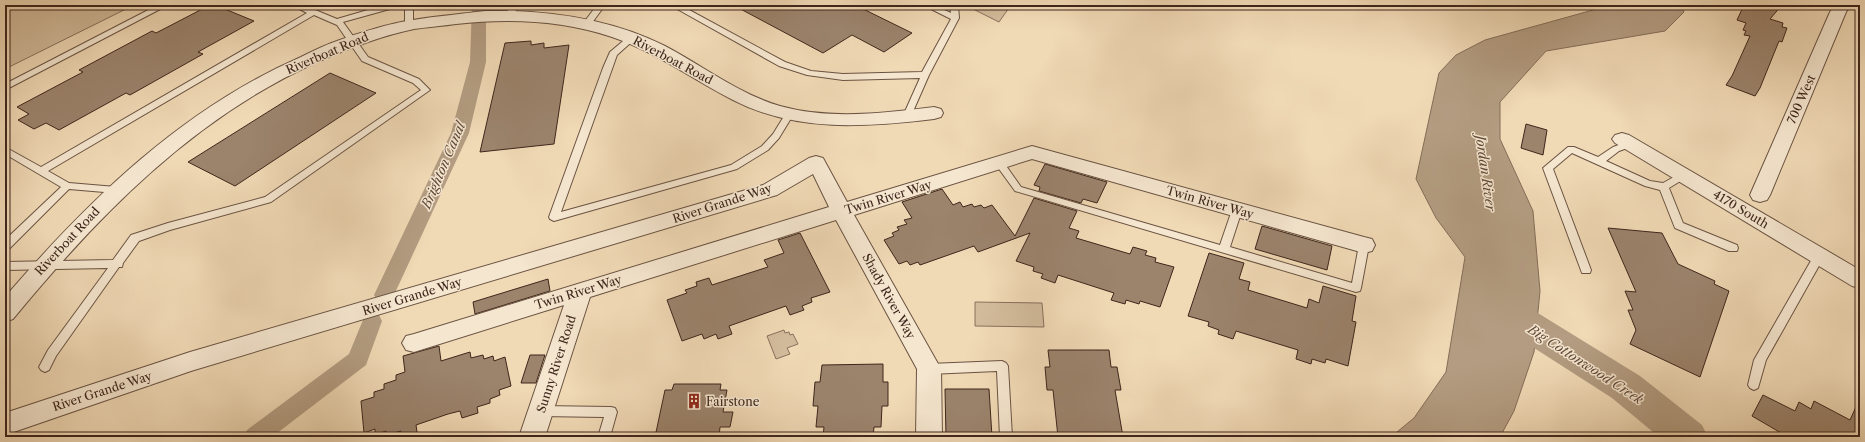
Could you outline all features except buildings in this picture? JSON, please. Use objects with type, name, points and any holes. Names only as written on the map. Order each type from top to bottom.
[{"type":"street","name":"700 West","points":[[1760,195],[1838,12],[1843,5]]},
{"type":"street","name":"Riverboat Road","points":[[6,311],[44,265],[116,190],[178,139],[230,103],[301,62],[352,40],[409,25],[506,12],[545,18],[586,25],[632,38],[663,52],[754,103],[789,115],[843,121],[934,113]]},
{"type":"street","name":"4170 South","points":[[1626,142],[1820,255],[1860,280]]},
{"type":"street","name":"Twin River Way","points":[[414,343],[842,212],[1032,152],[1364,245]]},
{"type":"street","name":"Shady River Way","points":[[816,163],[929,369],[929,437]]},
{"type":"street","name":"River Grande Way","points":[[5,424],[190,362],[770,190],[816,163]]},
{"type":"street","name":"Sunny River Road","points":[[532,437],[580,292]]},
{"type":"lane","points":[[5,87],[164,5]]},
{"type":"lane","points":[[45,367],[52,353],[118,264],[135,238],[168,227],[268,200],[426,90],[416,81],[365,59],[338,21],[296,5]]},
{"type":"lane","points":[[338,21],[394,5]]},
{"type":"lane","points":[[409,5],[409,25]]},
{"type":"lane","points":[[586,25],[601,5]]},
{"type":"lane","points":[[674,5],[782,64],[810,73],[843,77],[925,75]]},
{"type":"lane","points":[[927,5],[955,18]]},
{"type":"lane","points":[[907,116],[925,75],[955,18],[954,5]]},
{"type":"lane","points":[[41,171],[314,12]]},
{"type":"lane","points":[[632,38],[617,50],[607,68],[554,217],[734,167],[765,148],[776,136],[789,115]]},
{"type":"lane","points":[[1599,161],[1626,142]]},
{"type":"lane","points":[[1586,270],[1548,168],[1571,149],[1648,184],[1664,187],[1684,175]]},
{"type":"lane","points":[[5,150],[67,186],[116,190]]},
{"type":"lane","points":[[999,162],[1018,189],[1356,288],[1364,245]]},
{"type":"lane","points":[[5,246],[67,186]]},
{"type":"lane","points":[[1664,187],[1679,225],[1733,248]]},
{"type":"lane","points":[[1224,249],[1237,210]]},
{"type":"lane","points":[[1754,385],[1760,360],[1820,255]]},
{"type":"lane","points":[[5,266],[118,264]]},
{"type":"lane","points":[[929,369],[1002,366],[1006,437]]},
{"type":"lane","points":[[540,411],[611,412],[604,437]]},
{"type":"shaded area","points":[[5,5],[134,5],[5,69]]},
{"type":"shaded area","points":[[965,5],[1011,5],[999,22]]},
{"type":"shaded area","points":[[975,302],[1042,303],[1044,327],[975,326]]},
{"type":"shaded area","points":[[784,330],[785,333],[789,332],[790,335],[793,334],[798,344],[787,348],[790,354],[776,359],[767,336]]},
{"type":"water","name":"Jordan River","points":[[1611,5],[1680,5],[1684,12],[1665,31],[1546,51],[1500,102],[1500,139],[1533,211],[1540,291],[1534,352],[1514,411],[1500,437],[1391,437],[1414,418],[1446,372],[1465,257],[1436,218],[1416,179],[1439,73],[1456,55],[1485,40]]},
{"type":"waterway","name":"Brighton Canal","points":[[384,295],[460,133],[478,62],[479,5]]},
{"type":"waterway","name":"Big Cottonwood Creek","points":[[1502,309],[1626,387],[1688,437]]},
{"type":"waterway","name":"Brighton Canal","points":[[255,437],[358,359],[372,321]]},
{"type":"place","name":"Fairstone","points":[[694,401]]}]
